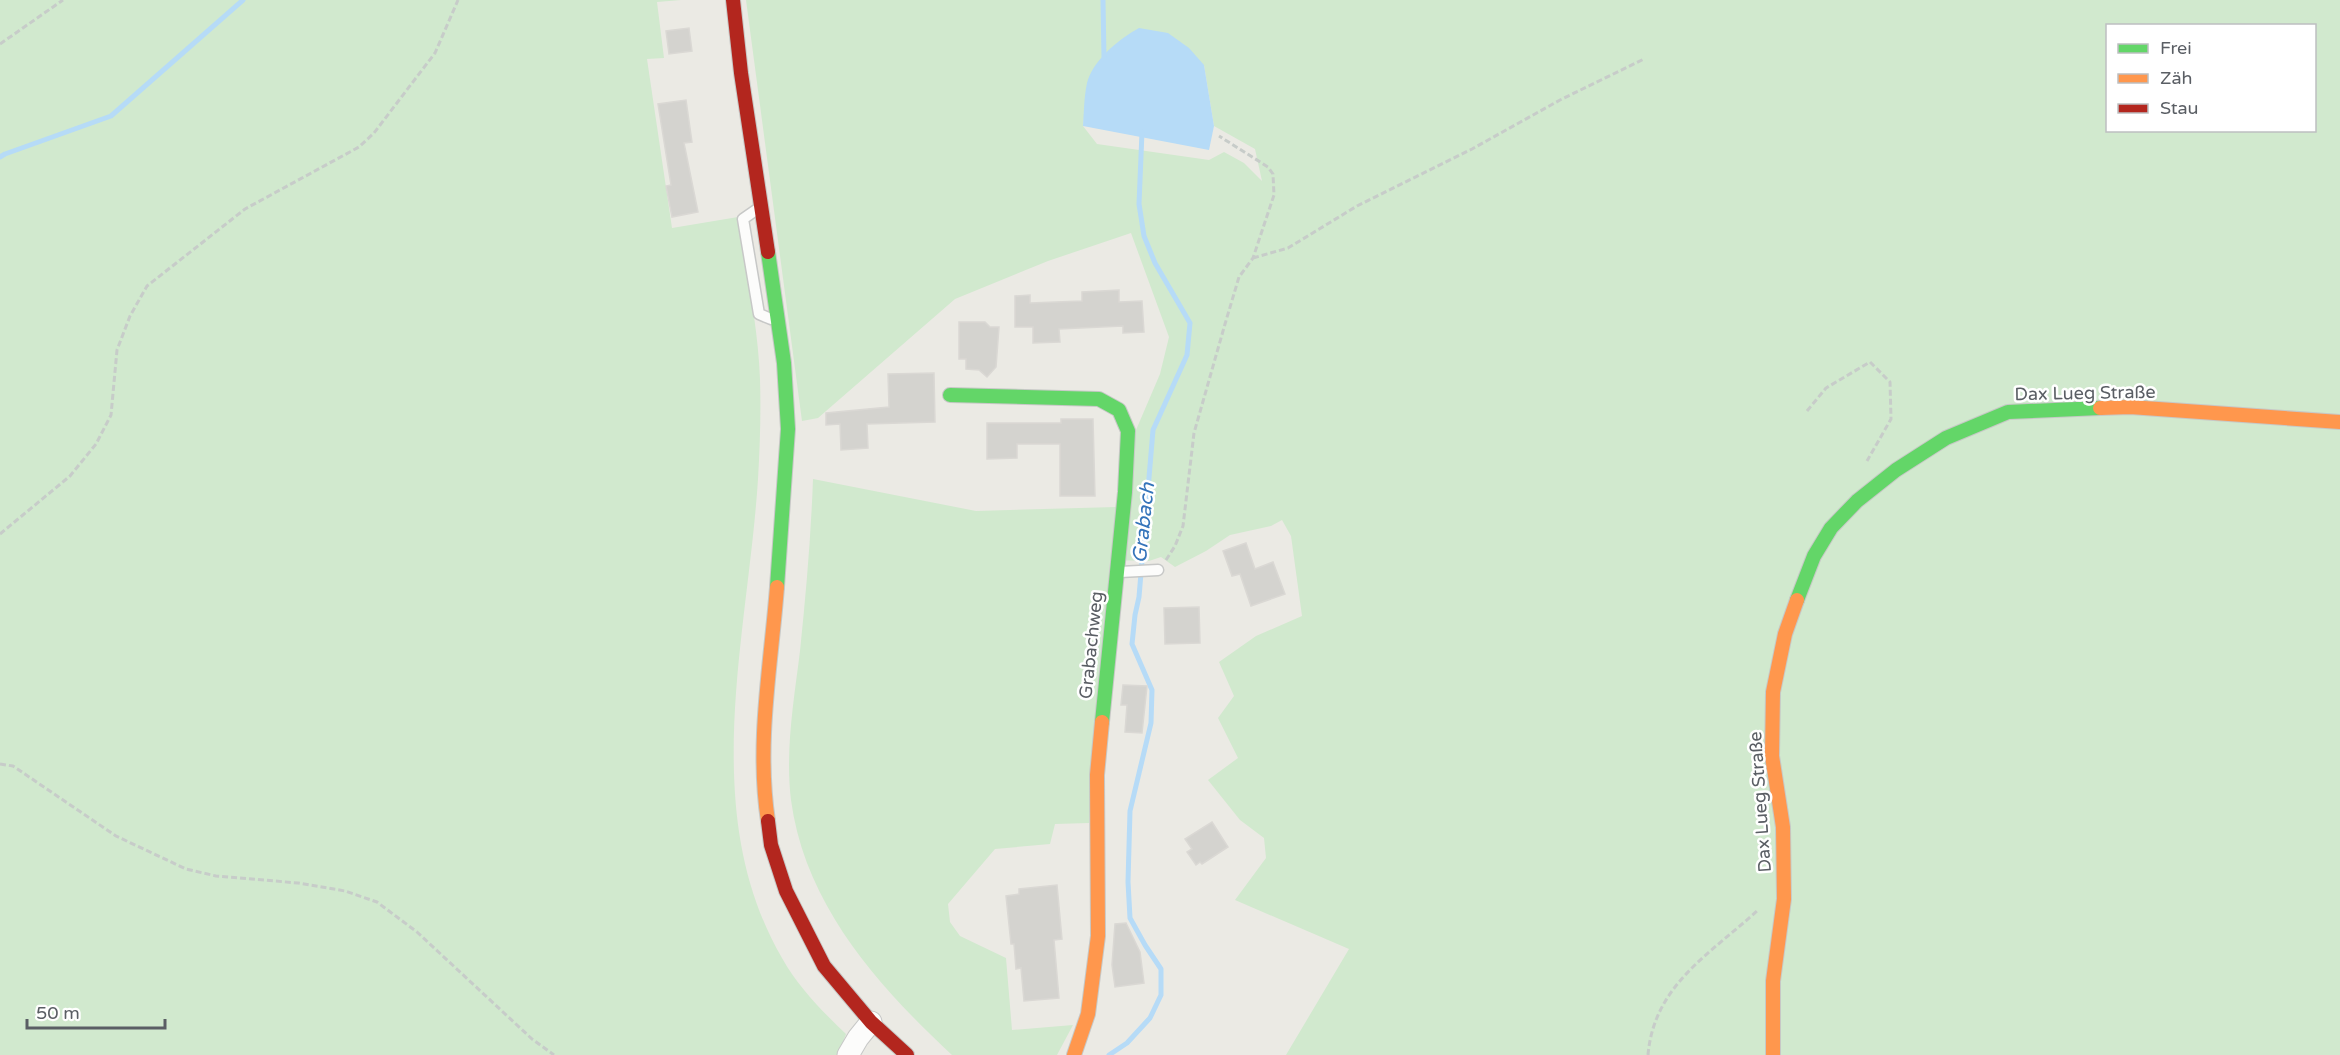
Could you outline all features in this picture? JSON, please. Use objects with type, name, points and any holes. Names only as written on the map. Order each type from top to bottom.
[{"type":"street","points":[[733,0],[741,73],[784,363],[788,429],[775,615],[763,726],[764,797],[771,845],[786,891],[802,927],[824,966],[871,1022],[907,1055]]},
{"type":"street","name":"Grabachweg","points":[[950,395],[1099,399],[1119,410],[1128,431],[1125,492],[1097,775],[1098,936],[1088,1014],[1074,1055]]},
{"type":"street","name":"Dax Lueg Straße","points":[[1773,1055],[1773,981],[1784,899],[1784,827],[1772,756],[1773,692],[1785,634],[1814,556],[1831,528],[1857,501],[1896,470],[1946,438],[2008,412],[2130,407],[2340,422]]},
{"type":"street","points":[[848,1055],[871,1022]]},
{"type":"lane","points":[[761,206],[743,219],[759,314],[778,322]]},
{"type":"lane","points":[[1117,573],[1153,570]]},
{"type":"path","points":[[0,44],[63,0]]},
{"type":"path","points":[[0,534],[70,476],[96,444],[111,415],[117,350],[130,316],[147,286],[245,209],[359,147],[374,133],[435,52],[458,0]]},
{"type":"path","points":[[1253,258],[1288,248],[1357,206],[1461,154],[1560,100],[1644,59]]},
{"type":"path","points":[[1153,570],[1175,546],[1183,526],[1194,433],[1239,277],[1253,258],[1274,195],[1273,174],[1268,167],[1219,136]]},
{"type":"path","points":[[1807,411],[1826,388],[1870,362],[1890,382],[1891,419],[1865,465]]},
{"type":"path","points":[[0,764],[14,766],[117,836],[186,869],[216,876],[298,883],[345,891],[377,902],[417,932],[532,1039],[554,1055]]},
{"type":"path","points":[[1648,1055],[1655,1021],[1675,984],[1784,885]]},
{"type":"green space","points":[[0,0],[681,0],[657,2],[664,58],[647,59],[672,228],[738,217],[759,359],[758,479],[734,723],[734,784],[741,844],[756,902],[788,969],[803,989],[846,1034],[838,1055],[0,1055]]},
{"type":"green space","points":[[746,0],[2340,0],[2340,1055],[1286,1055],[1349,949],[1235,900],[1266,858],[1264,838],[1240,820],[1208,780],[1238,758],[1218,718],[1234,696],[1219,662],[1256,636],[1302,616],[1291,536],[1282,520],[1271,526],[1230,535],[1175,567],[1161,557],[1149,561],[1110,560],[1089,823],[1055,824],[1050,844],[995,849],[948,904],[950,922],[960,936],[1006,958],[1012,1030],[1073,1025],[1057,1055],[952,1055],[898,1001],[849,941],[829,909],[812,874],[799,838],[791,800],[789,763],[806,586],[813,479],[976,511],[1116,507],[1136,430],[1160,374],[1169,337],[1131,233],[1048,261],[955,299],[818,418],[802,421]],"holes":[[[1204,65],[1214,126],[1255,149],[1262,181],[1244,163],[1224,152],[1209,160],[1097,144],[1083,126],[1088,82]]]},
{"type":"water","points":[[1139,28],[1168,33],[1189,48],[1204,65],[1214,126],[1209,150],[1083,126],[1085,94],[1090,74],[1108,51]]},
{"type":"building","points":[[689,28],[692,51],[669,54],[666,31]]},
{"type":"building","points":[[686,100],[692,142],[684,143],[698,212],[672,217],[666,186],[671,185],[658,104]]},
{"type":"building","points":[[1119,290],[1119,302],[1142,301],[1144,332],[1123,333],[1123,326],[1059,329],[1060,342],[1033,343],[1033,327],[1015,327],[1015,296],[1030,295],[1030,303],[1082,301],[1082,292]]},
{"type":"building","points":[[959,322],[985,322],[990,327],[999,327],[996,367],[987,377],[979,370],[966,369],[966,359],[959,359]]},
{"type":"building","points":[[934,373],[935,422],[867,424],[868,448],[841,450],[840,424],[826,425],[826,413],[889,407],[888,374]]},
{"type":"building","points":[[1061,419],[1093,419],[1095,496],[1060,496],[1060,444],[1017,444],[1017,458],[987,459],[987,423],[1061,423]]},
{"type":"building","points":[[1246,543],[1255,569],[1273,562],[1285,594],[1251,606],[1240,574],[1232,576],[1223,551]]},
{"type":"building","points":[[1199,607],[1200,643],[1165,644],[1164,608]]},
{"type":"building","points":[[1123,685],[1147,686],[1142,733],[1125,732],[1127,705],[1121,705]]},
{"type":"building","points":[[1212,822],[1228,847],[1202,864],[1200,862],[1196,865],[1187,852],[1192,849],[1185,839]]},
{"type":"building","points":[[1057,885],[1062,939],[1054,940],[1059,998],[1024,1001],[1021,968],[1016,969],[1014,944],[1011,944],[1006,896],[1019,894],[1019,889]]},
{"type":"building","points":[[1126,923],[1140,952],[1144,983],[1115,987],[1112,965],[1115,924]]},
{"type":"waterway","points":[[0,157],[111,116],[243,0]]},
{"type":"waterway","name":"Grabach","points":[[1103,0],[1104,58]]},
{"type":"waterway","name":"Grabach","points":[[1109,1055],[1127,1043],[1150,1018],[1161,995],[1161,969],[1130,918],[1128,882],[1130,811],[1151,723],[1152,690],[1132,644],[1139,597],[1153,430],[1187,355],[1190,323],[1155,263],[1144,236],[1139,204],[1142,132]]},
{"type":"traffic: fast","points":[[768,252],[784,363],[788,429],[777,587]]},
{"type":"traffic: fast","points":[[950,395],[1099,399],[1119,410],[1128,431],[1125,492],[1102,722]]},
{"type":"traffic: fast","points":[[1797,600],[1814,556],[1831,528],[1857,501],[1896,470],[1946,438],[2008,412],[2100,408]]},
{"type":"traffic: slow","points":[[2100,408],[2130,407],[2340,422]]},
{"type":"traffic: slow","points":[[768,821],[764,733],[777,587]]},
{"type":"traffic: slow","points":[[1773,1055],[1773,981],[1784,899],[1783,827],[1772,756],[1773,692],[1785,634],[1797,600]]},
{"type":"traffic: slow","points":[[1074,1055],[1088,1014],[1098,936],[1097,775],[1102,722]]},
{"type":"traffic: jam","points":[[733,0],[741,73],[768,252]]},
{"type":"traffic: jam","points":[[768,821],[771,845],[786,891],[824,966],[871,1022],[907,1055]]}]
